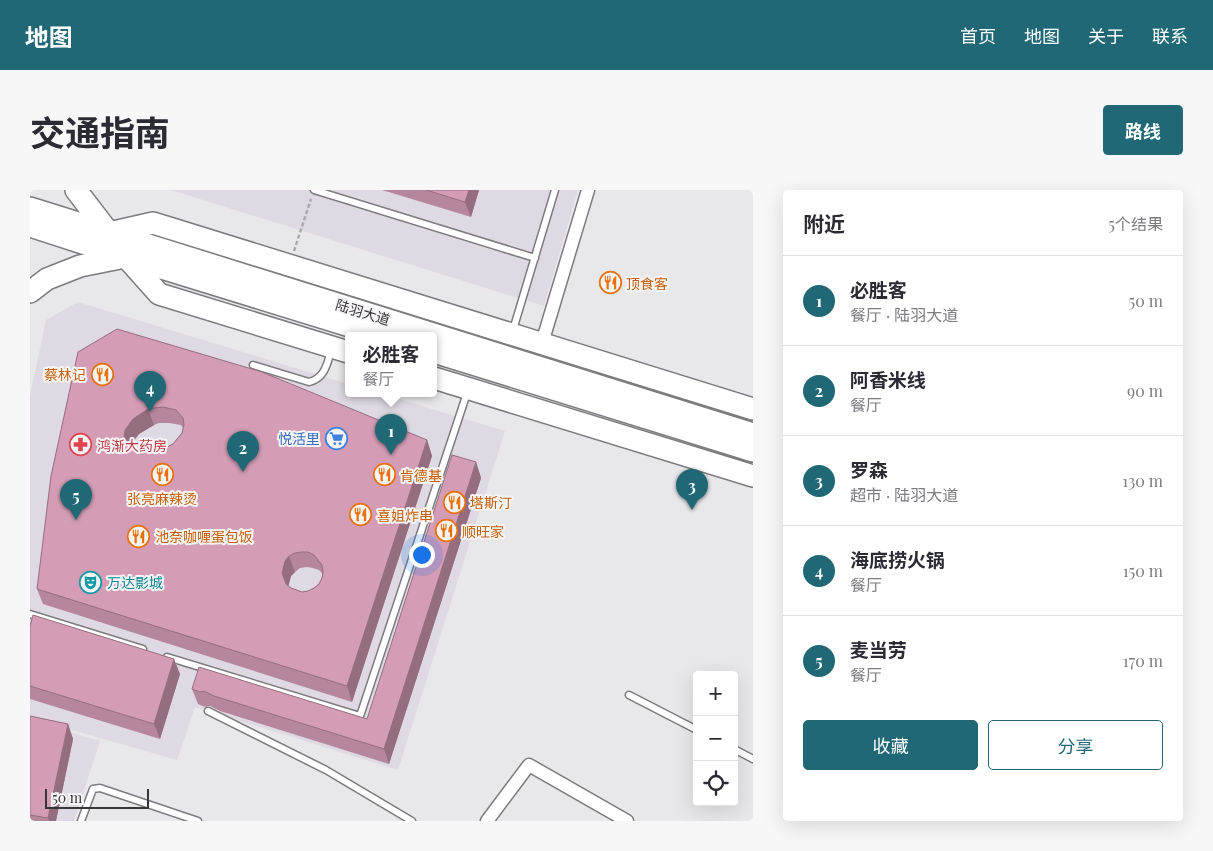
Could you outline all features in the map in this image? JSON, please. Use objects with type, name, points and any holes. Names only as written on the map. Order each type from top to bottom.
[{"type":"main road","points":[[76,190],[109,233],[153,223],[753,408]]},
{"type":"main road","name":"陆羽大道","points":[[30,208],[426,332]]},
{"type":"main road","name":"陆羽大道","points":[[30,226],[369,332]]},
{"type":"main road","points":[[30,292],[48,280],[80,266],[126,257],[159,294],[340,350]]},
{"type":"main road","name":"陆羽大道","points":[[437,335],[753,434]]},
{"type":"main road","points":[[437,353],[753,451]]},
{"type":"main road","points":[[437,379],[753,476]]},
{"type":"street","points":[[542,343],[588,190]]},
{"type":"street","points":[[487,821],[529,764],[626,821]]},
{"type":"lane","points":[[314,190],[535,258]]},
{"type":"lane","points":[[512,334],[555,190]]},
{"type":"lane","points":[[253,365],[304,381],[315,380],[320,378],[340,350]]},
{"type":"lane","points":[[162,655],[360,716],[469,389]]},
{"type":"lane","points":[[30,614],[153,652]]},
{"type":"lane","points":[[629,695],[693,728]]},
{"type":"lane","points":[[208,711],[326,770],[412,821]]},
{"type":"lane","points":[[738,751],[753,758]]},
{"type":"lane","points":[[81,821],[93,789],[100,788],[198,821]]},
{"type":"path","points":[[290,265],[310,199]]},
{"type":"shaded area","points":[[171,190],[578,190],[544,306]]},
{"type":"shaded area","points":[[78,302],[345,383],[345,397],[392,397],[505,431],[398,770],[195,707],[177,760],[30,718],[30,396],[46,320]]},
{"type":"shaded area","points":[[30,721],[100,741],[74,821],[30,821]]},
{"type":"building","points":[[426,190],[469,190],[465,202]]},
{"type":"building","points":[[117,329],[262,372],[427,440],[347,686],[37,589],[51,476],[78,352]],"holes":[[[163,407],[176,410],[183,418],[182,433],[173,444],[157,452],[140,451],[131,447],[124,437],[125,430],[133,419],[148,409]],[[308,552],[314,555],[322,565],[323,572],[319,584],[308,591],[302,592],[286,584],[282,573],[285,561],[289,556]]]},
{"type":"building","points":[[452,455],[476,462],[384,749],[214,696],[204,691],[200,692],[192,689],[199,667],[367,719]]},
{"type":"building","points":[[33,615],[174,659],[154,724],[30,686],[30,626]]},
{"type":"building","points":[[30,716],[68,724],[48,818],[30,815]]},
{"type":"place","name":"顶食客","points":[[610,283]]},
{"type":"place","name":"蔡林记","points":[[102,374]]},
{"type":"place","name":"海底捞火锅","points":[[150,412]]},
{"type":"place","name":"悦活里","points":[[336,438]]},
{"type":"place","name":"鸿渐大药房","points":[[81,445]]},
{"type":"place","name":"必胜客","points":[[391,455]]},
{"type":"place","name":"阿香米线","points":[[243,472]]},
{"type":"place","name":"张亮麻辣烫","points":[[162,475]]},
{"type":"place","name":"肯德基","points":[[384,475]]},
{"type":"place","name":"塔斯汀","points":[[454,502]]},
{"type":"place","name":"罗森","points":[[692,510]]},
{"type":"place","name":"喜姐炸串","points":[[361,515]]},
{"type":"place","name":"麦当劳","points":[[76,520]]},
{"type":"place","name":"顺旺家","points":[[446,531]]},
{"type":"place","name":"池奈咖喱蛋包饭","points":[[139,536]]},
{"type":"place","name":"万达影城","points":[[91,582]]}]
